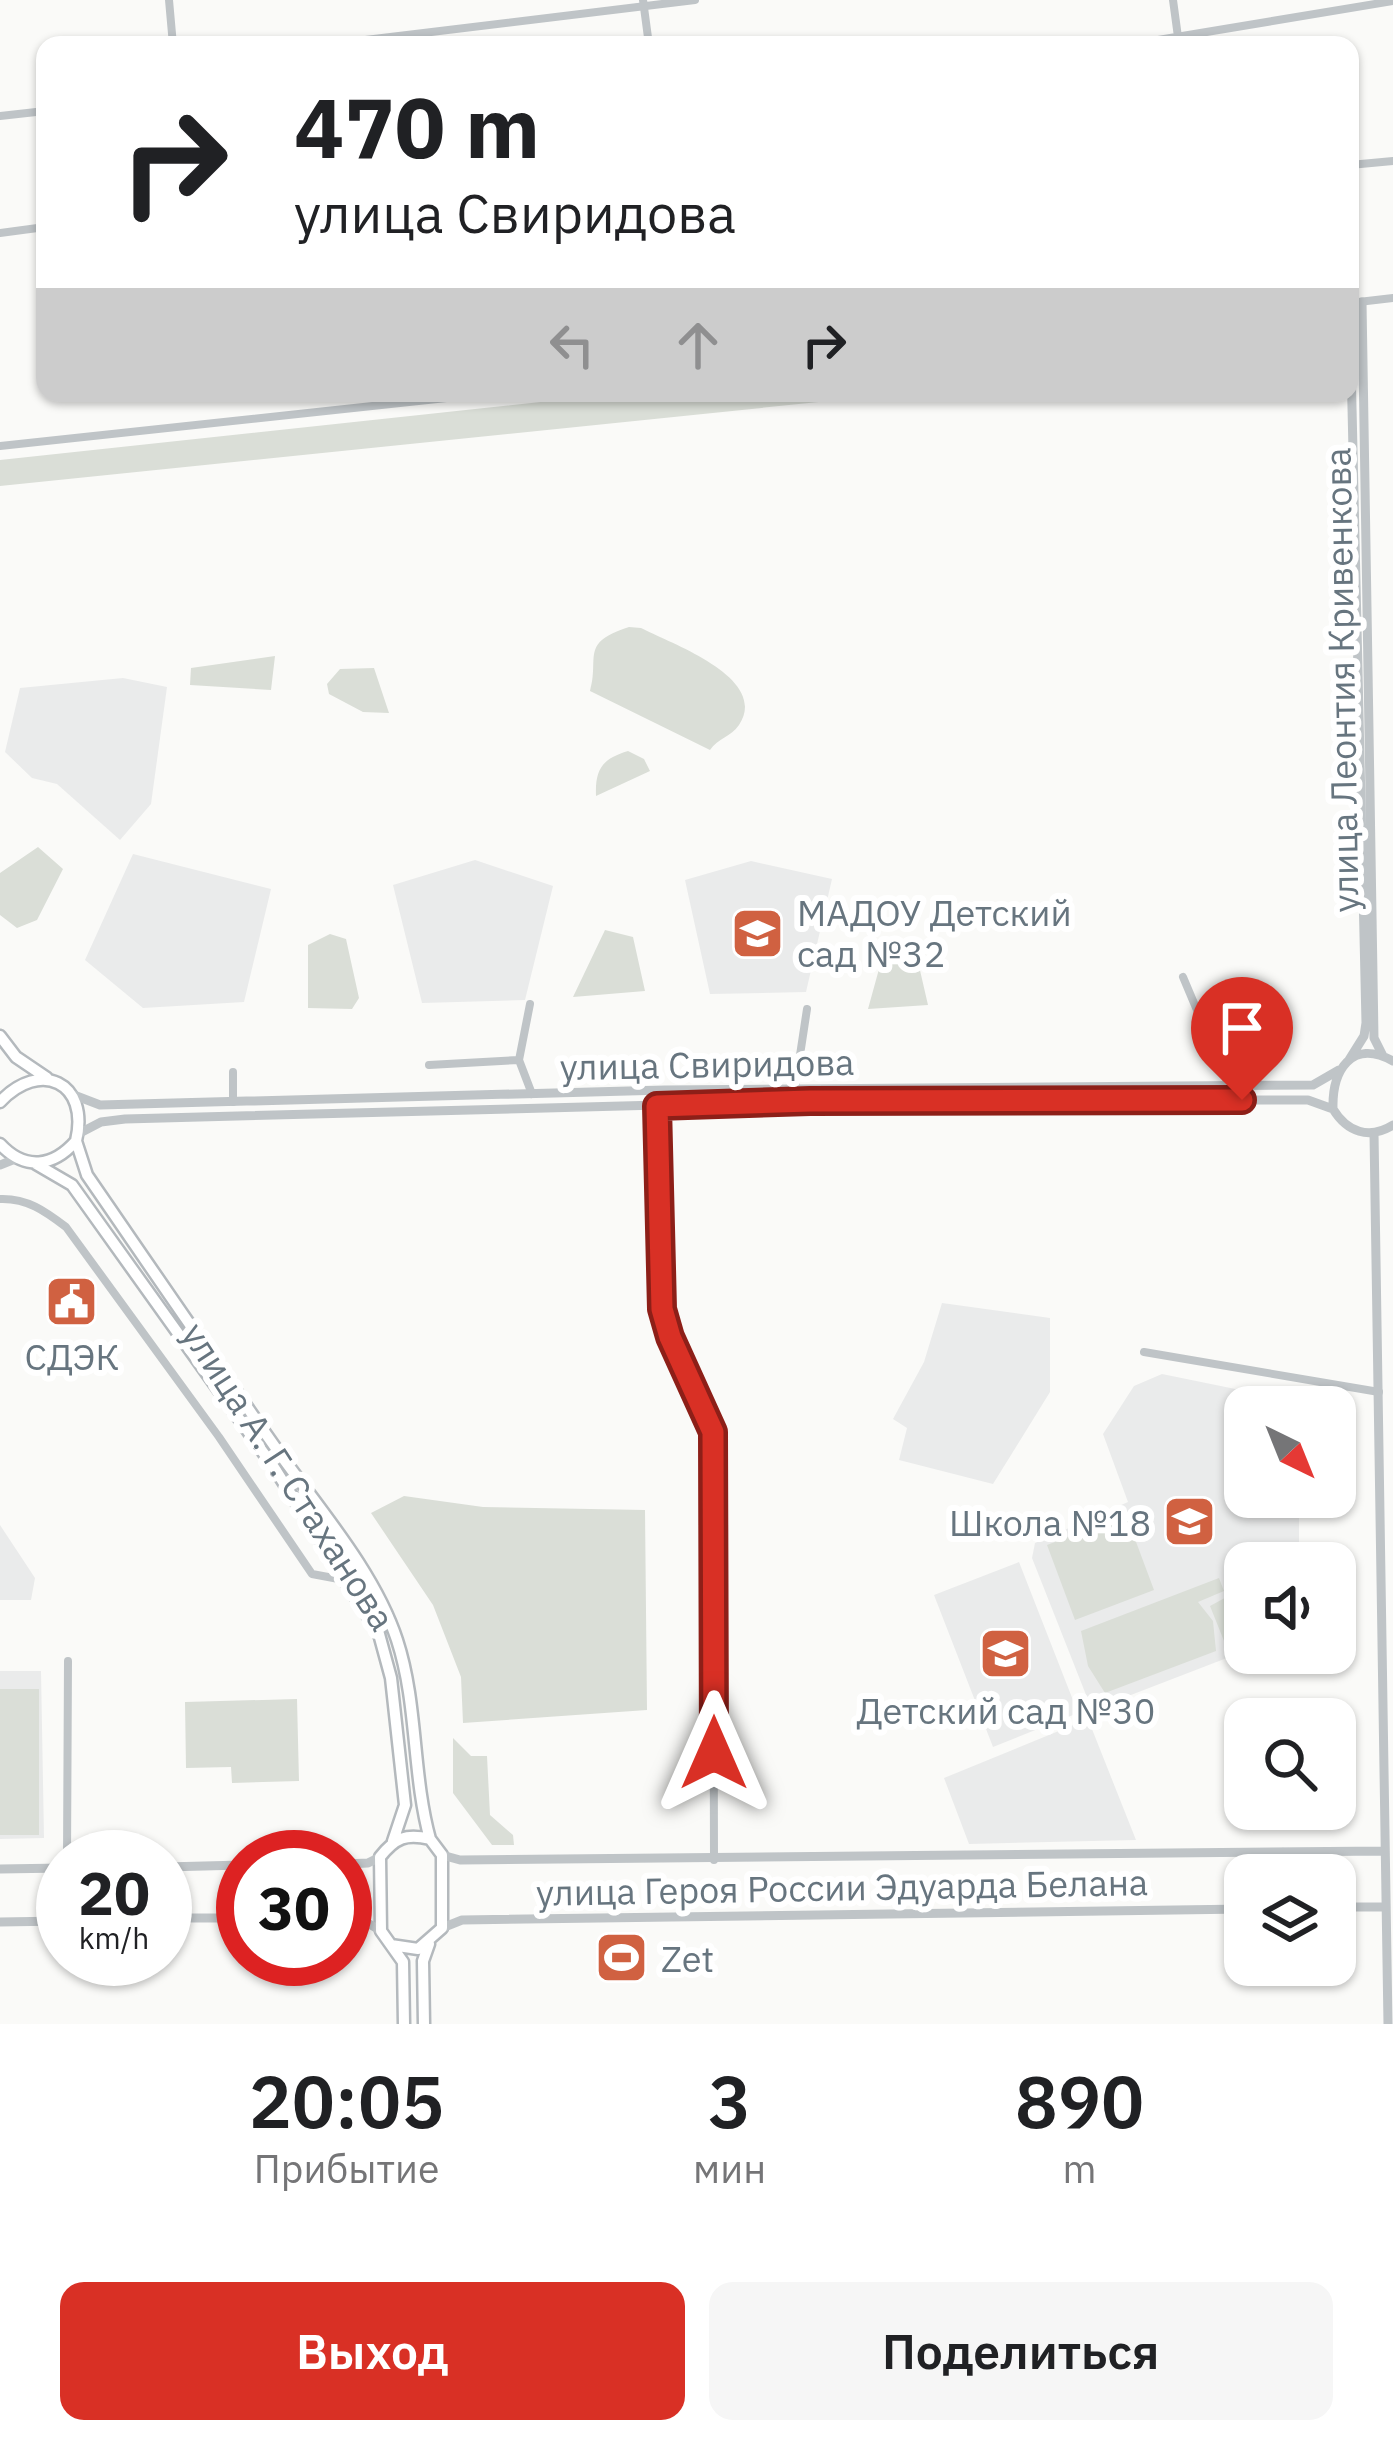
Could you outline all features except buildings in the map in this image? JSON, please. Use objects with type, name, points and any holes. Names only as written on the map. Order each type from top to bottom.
[{"type":"main road","points":[[0,1036],[16,1057],[74,1096]]},
{"type":"main road","points":[[0,1101],[17,1084],[50,1080]]},
{"type":"main road","points":[[0,1090],[0,1101]]},
{"type":"main road","name":"улица А. Г. Стаханова","points":[[74,1096],[80,1114],[77,1137],[87,1175],[330,1524],[397,1638],[430,1838]]},
{"type":"main road","points":[[0,1144],[15,1159],[36,1163],[53,1161],[77,1137]]},
{"type":"main road","name":"улица А. Г. Стаханова","points":[[36,1163],[72,1185],[275,1469],[379,1634],[391,1678],[405,1805],[393,1841]]},
{"type":"main road","points":[[392,1945],[418,1949],[442,1928],[442,1855],[430,1838],[411,1834],[393,1841],[380,1857],[381,1931],[403,1961],[404,2024]]},
{"type":"main road","points":[[424,2024],[423,1961],[430,1940]]},
{"type":"street","points":[[169,0],[172,36]]},
{"type":"street","points":[[393,36],[695,0]]},
{"type":"street","points":[[1173,0],[1178,36]]},
{"type":"street","points":[[1190,36],[1393,1]]},
{"type":"street","points":[[644,3],[648,36]]},
{"type":"street","points":[[0,116],[36,112]]},
{"type":"street","points":[[1359,164],[1393,161]]},
{"type":"street","points":[[0,233],[36,228]]},
{"type":"street","points":[[1359,302],[1393,298]]},
{"type":"street","points":[[0,446],[409,402]]},
{"type":"street","name":"улица Леонтия Кривенкова","points":[[1349,1060],[1364,1036],[1366,1023],[1352,402]]},
{"type":"street","name":"улица Леонтия Кривенкова","points":[[1358,402],[1374,1038],[1388,1059]]},
{"type":"street","points":[[1183,977],[1229,1087]]},
{"type":"street","points":[[530,1004],[519,1060],[532,1094]]},
{"type":"street","points":[[794,1088],[807,1009]]},
{"type":"street","points":[[1388,1059],[1372,1053],[1349,1060],[1332,1087],[1333,1109],[1352,1129],[1374,1133],[1393,1125]]},
{"type":"street","points":[[429,1065],[519,1060]]},
{"type":"street","name":"улица Свиридова","points":[[74,1096],[100,1106],[794,1088],[1229,1087],[1313,1084],[1339,1070]]},
{"type":"street","points":[[233,1072],[233,1102]]},
{"type":"street","name":"улица Свиридова","points":[[77,1137],[101,1122],[124,1119],[810,1101],[1308,1100],[1333,1109]]},
{"type":"street","points":[[657,1106],[662,1309],[713,1432],[714,1860]]},
{"type":"street","points":[[1374,1133],[1388,2024]]},
{"type":"street","points":[[0,1165],[15,1159]]},
{"type":"street","points":[[0,1198],[39,1207],[66,1227],[312,1574],[349,1581]]},
{"type":"street","points":[[1144,1352],[1379,1392]]},
{"type":"street","points":[[312,1574],[336,1562]]},
{"type":"street","points":[[67,1830],[68,1661]]},
{"type":"street","name":"улица Героя России Эдуарда Белана","points":[[442,1855],[460,1860],[714,1860],[1385,1851]]},
{"type":"street","points":[[372,1861],[380,1857]]},
{"type":"street","points":[[0,1869],[36,1868]]},
{"type":"street","points":[[1356,1907],[1386,1907]]},
{"type":"street","name":"улица Героя России Эдуарда Белана","points":[[442,1928],[462,1920],[511,1918],[1224,1909]]},
{"type":"street","points":[[0,1922],[36,1921]]},
{"type":"street","points":[[372,1926],[381,1931]]},
{"type":"shaded area","points":[[540,402],[819,402],[0,486],[0,460]]},
{"type":"shaded area","points":[[629,627],[694,653],[730,678],[745,708],[736,729],[710,750],[590,691],[597,645]]},
{"type":"shaded area","points":[[275,656],[271,690],[190,685],[191,668]]},
{"type":"shaded area","points":[[374,668],[389,713],[363,712],[329,694],[327,684],[340,669]]},
{"type":"shaded area","points":[[123,678],[167,687],[151,804],[120,840],[57,784],[32,778],[5,752],[20,688]]},
{"type":"shaded area","points":[[628,751],[644,759],[650,771],[596,796],[602,766]]},
{"type":"shaded area","points":[[38,847],[63,869],[37,920],[17,928],[0,915],[0,873]]},
{"type":"shaded area","points":[[133,854],[271,889],[244,1002],[143,1008],[85,960]]},
{"type":"shaded area","points":[[475,860],[553,886],[525,1000],[422,1003],[393,885]]},
{"type":"shaded area","name":"МАДОУ Детский сад №32","points":[[751,861],[832,879],[806,992],[710,994],[685,880]]},
{"type":"shaded area","points":[[605,930],[633,937],[645,991],[573,997]]},
{"type":"shaded area","points":[[330,934],[346,939],[359,998],[352,1009],[308,1008],[308,945]]},
{"type":"shaded area","points":[[887,940],[913,940],[928,1005],[868,1009]]},
{"type":"shaded area","points":[[942,1303],[1050,1318],[1050,1392],[993,1484],[899,1460],[907,1428],[893,1419],[924,1362]]},
{"type":"shaded area","name":"Школа №18","points":[[1162,1374],[1224,1387],[1224,1518],[1299,1518],[1299,1542],[1224,1542],[1224,1659],[1092,1710],[1032,1558],[1035,1543],[1128,1502],[1103,1434],[1134,1386]]},
{"type":"shaded area","points":[[404,1496],[483,1507],[645,1510],[647,1710],[463,1723],[461,1677],[433,1605],[371,1513]]},
{"type":"shaded area","points":[[1126,1515],[1154,1590],[1075,1620],[1047,1545]]},
{"type":"shaded area","points":[[0,1525],[35,1578],[31,1600],[0,1600]]},
{"type":"shaded area","name":"Детский сад №30","points":[[1019,1562],[1078,1713],[993,1747],[934,1595]]},
{"type":"shaded area","points":[[1219,1578],[1224,1591],[1198,1602],[1213,1621],[1216,1651],[1105,1693],[1088,1666],[1081,1631]]},
{"type":"shaded area","points":[[1224,1598],[1224,1641],[1210,1606]]},
{"type":"shaded area","points":[[0,1671],[41,1671],[44,1830],[36,1830],[36,1838],[0,1839]]},
{"type":"shaded area","points":[[0,1689],[39,1689],[39,1830],[36,1835],[0,1835]]},
{"type":"shaded area","points":[[297,1699],[299,1781],[232,1783],[231,1767],[186,1768],[185,1702]]},
{"type":"shaded area","points":[[1088,1719],[1136,1840],[969,1844],[944,1778]]},
{"type":"shaded area","points":[[453,1738],[471,1756],[487,1756],[490,1815],[513,1835],[514,1845],[492,1845],[453,1793]]},
{"type":"place","name":"МАДОУ Детский сад №32","points":[[758,933]]},
{"type":"place","name":"СДЭК","points":[[72,1301]]},
{"type":"place","name":"Школа №18","points":[[1190,1522]]},
{"type":"place","name":"Детский сад №30","points":[[1006,1654]]},
{"type":"place","name":"Zet","points":[[622,1958]]},
{"type":"route","points":[[714,1753],[713,1432],[662,1309],[657,1106],[1242,1100]]}]
